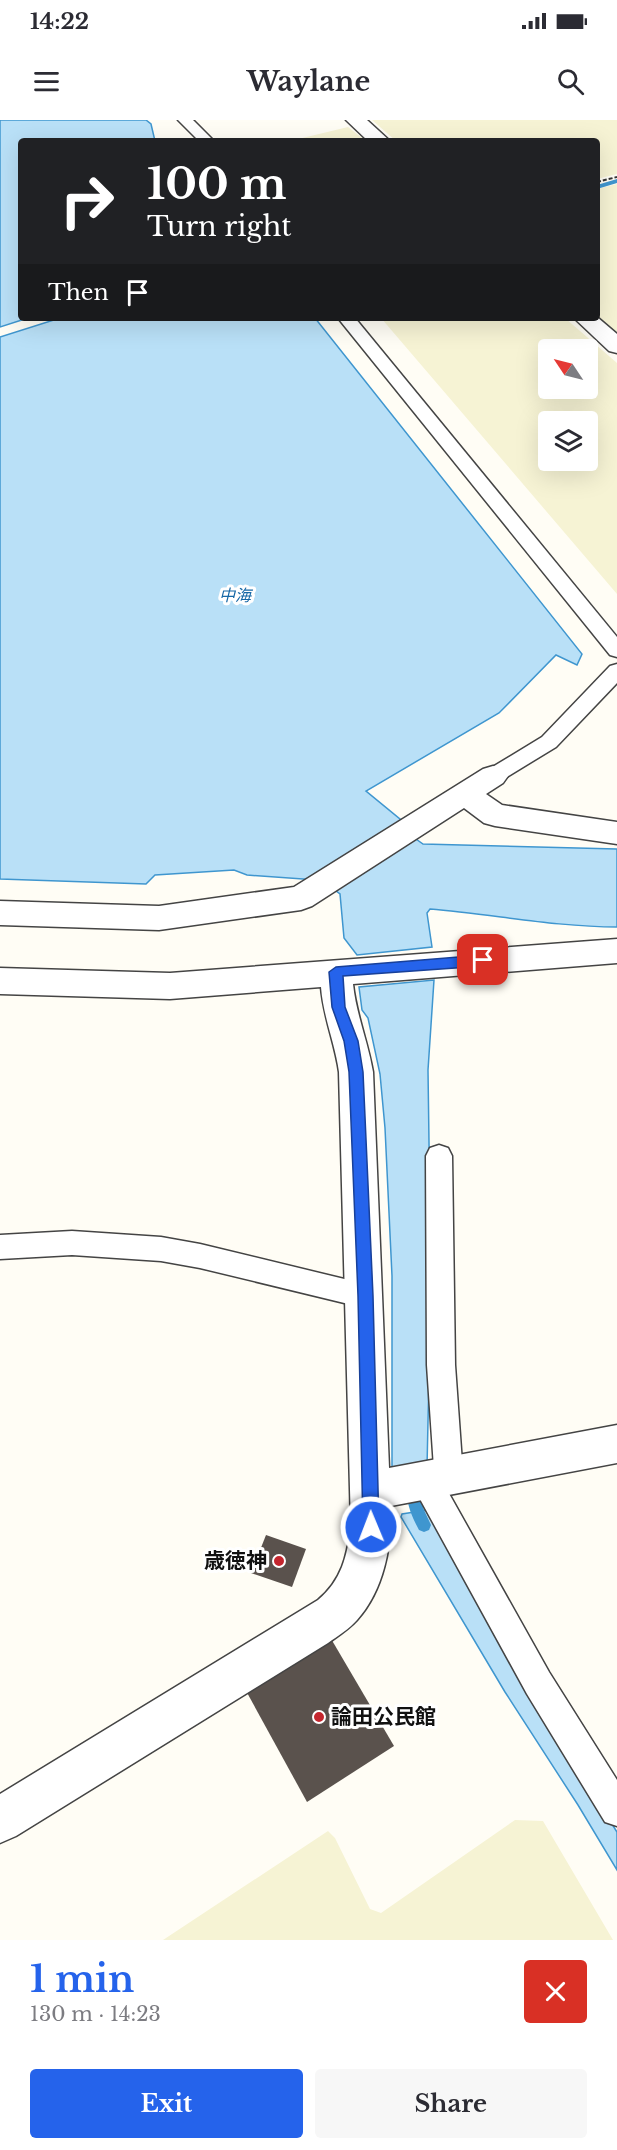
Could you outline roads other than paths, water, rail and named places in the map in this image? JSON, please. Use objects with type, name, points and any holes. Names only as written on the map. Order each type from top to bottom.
[{"type":"street","points":[[356,120],[377,138]]},
{"type":"street","points":[[588,321],[617,346]]},
{"type":"street","points":[[0,913],[159,918],[301,898],[493,776]]},
{"type":"street","points":[[464,794],[495,815],[617,832]]},
{"type":"street","points":[[0,981],[170,986],[617,951]]},
{"type":"street","points":[[345,971],[339,1007],[351,1041],[356,1072],[366,1296],[413,1484]]},
{"type":"street","points":[[0,1820],[313,1628],[343,1606],[358,1583],[367,1556],[371,1527],[413,1484],[617,1444]]},
{"type":"lane","points":[[185,120],[204,138]]},
{"type":"lane","points":[[348,321],[617,650]]},
{"type":"lane","points":[[493,776],[549,742],[617,671]]},
{"type":"lane","points":[[439,1156],[441,1365],[413,1484],[435,1499],[532,1673],[617,1810]]},
{"type":"lane","points":[[0,1247],[72,1243],[161,1249],[200,1256],[366,1296]]},
{"type":"water","points":[[0,120],[146,120],[151,124],[154,138],[18,138],[19,321],[0,327]]},
{"type":"water","name":"中海","points":[[51,321],[317,321],[582,654],[577,665],[556,655],[499,713],[366,791],[406,824],[317,880],[247,875],[234,870],[155,875],[146,884],[0,879],[0,337]]},
{"type":"water","points":[[409,834],[423,844],[617,849],[617,927],[570,925],[430,909],[427,913],[432,947],[357,955],[344,938],[340,894],[328,885]]},
{"type":"water","points":[[434,980],[428,1070],[431,1285],[427,1467],[392,1474],[392,1276],[385,1128],[380,1074],[368,1018],[362,1010],[359,987]]},
{"type":"water","points":[[427,1510],[558,1739],[617,1832],[617,1870],[505,1692],[401,1517],[402,1514]]},
{"type":"waterway","points":[[600,186],[617,181]]},
{"type":"waterway","points":[[414,1488],[417,1511],[424,1525]]},
{"type":"place","name":"歳徳神","points":[[279,1561]]},
{"type":"place","name":"論田公民館","points":[[319,1717]]}]
